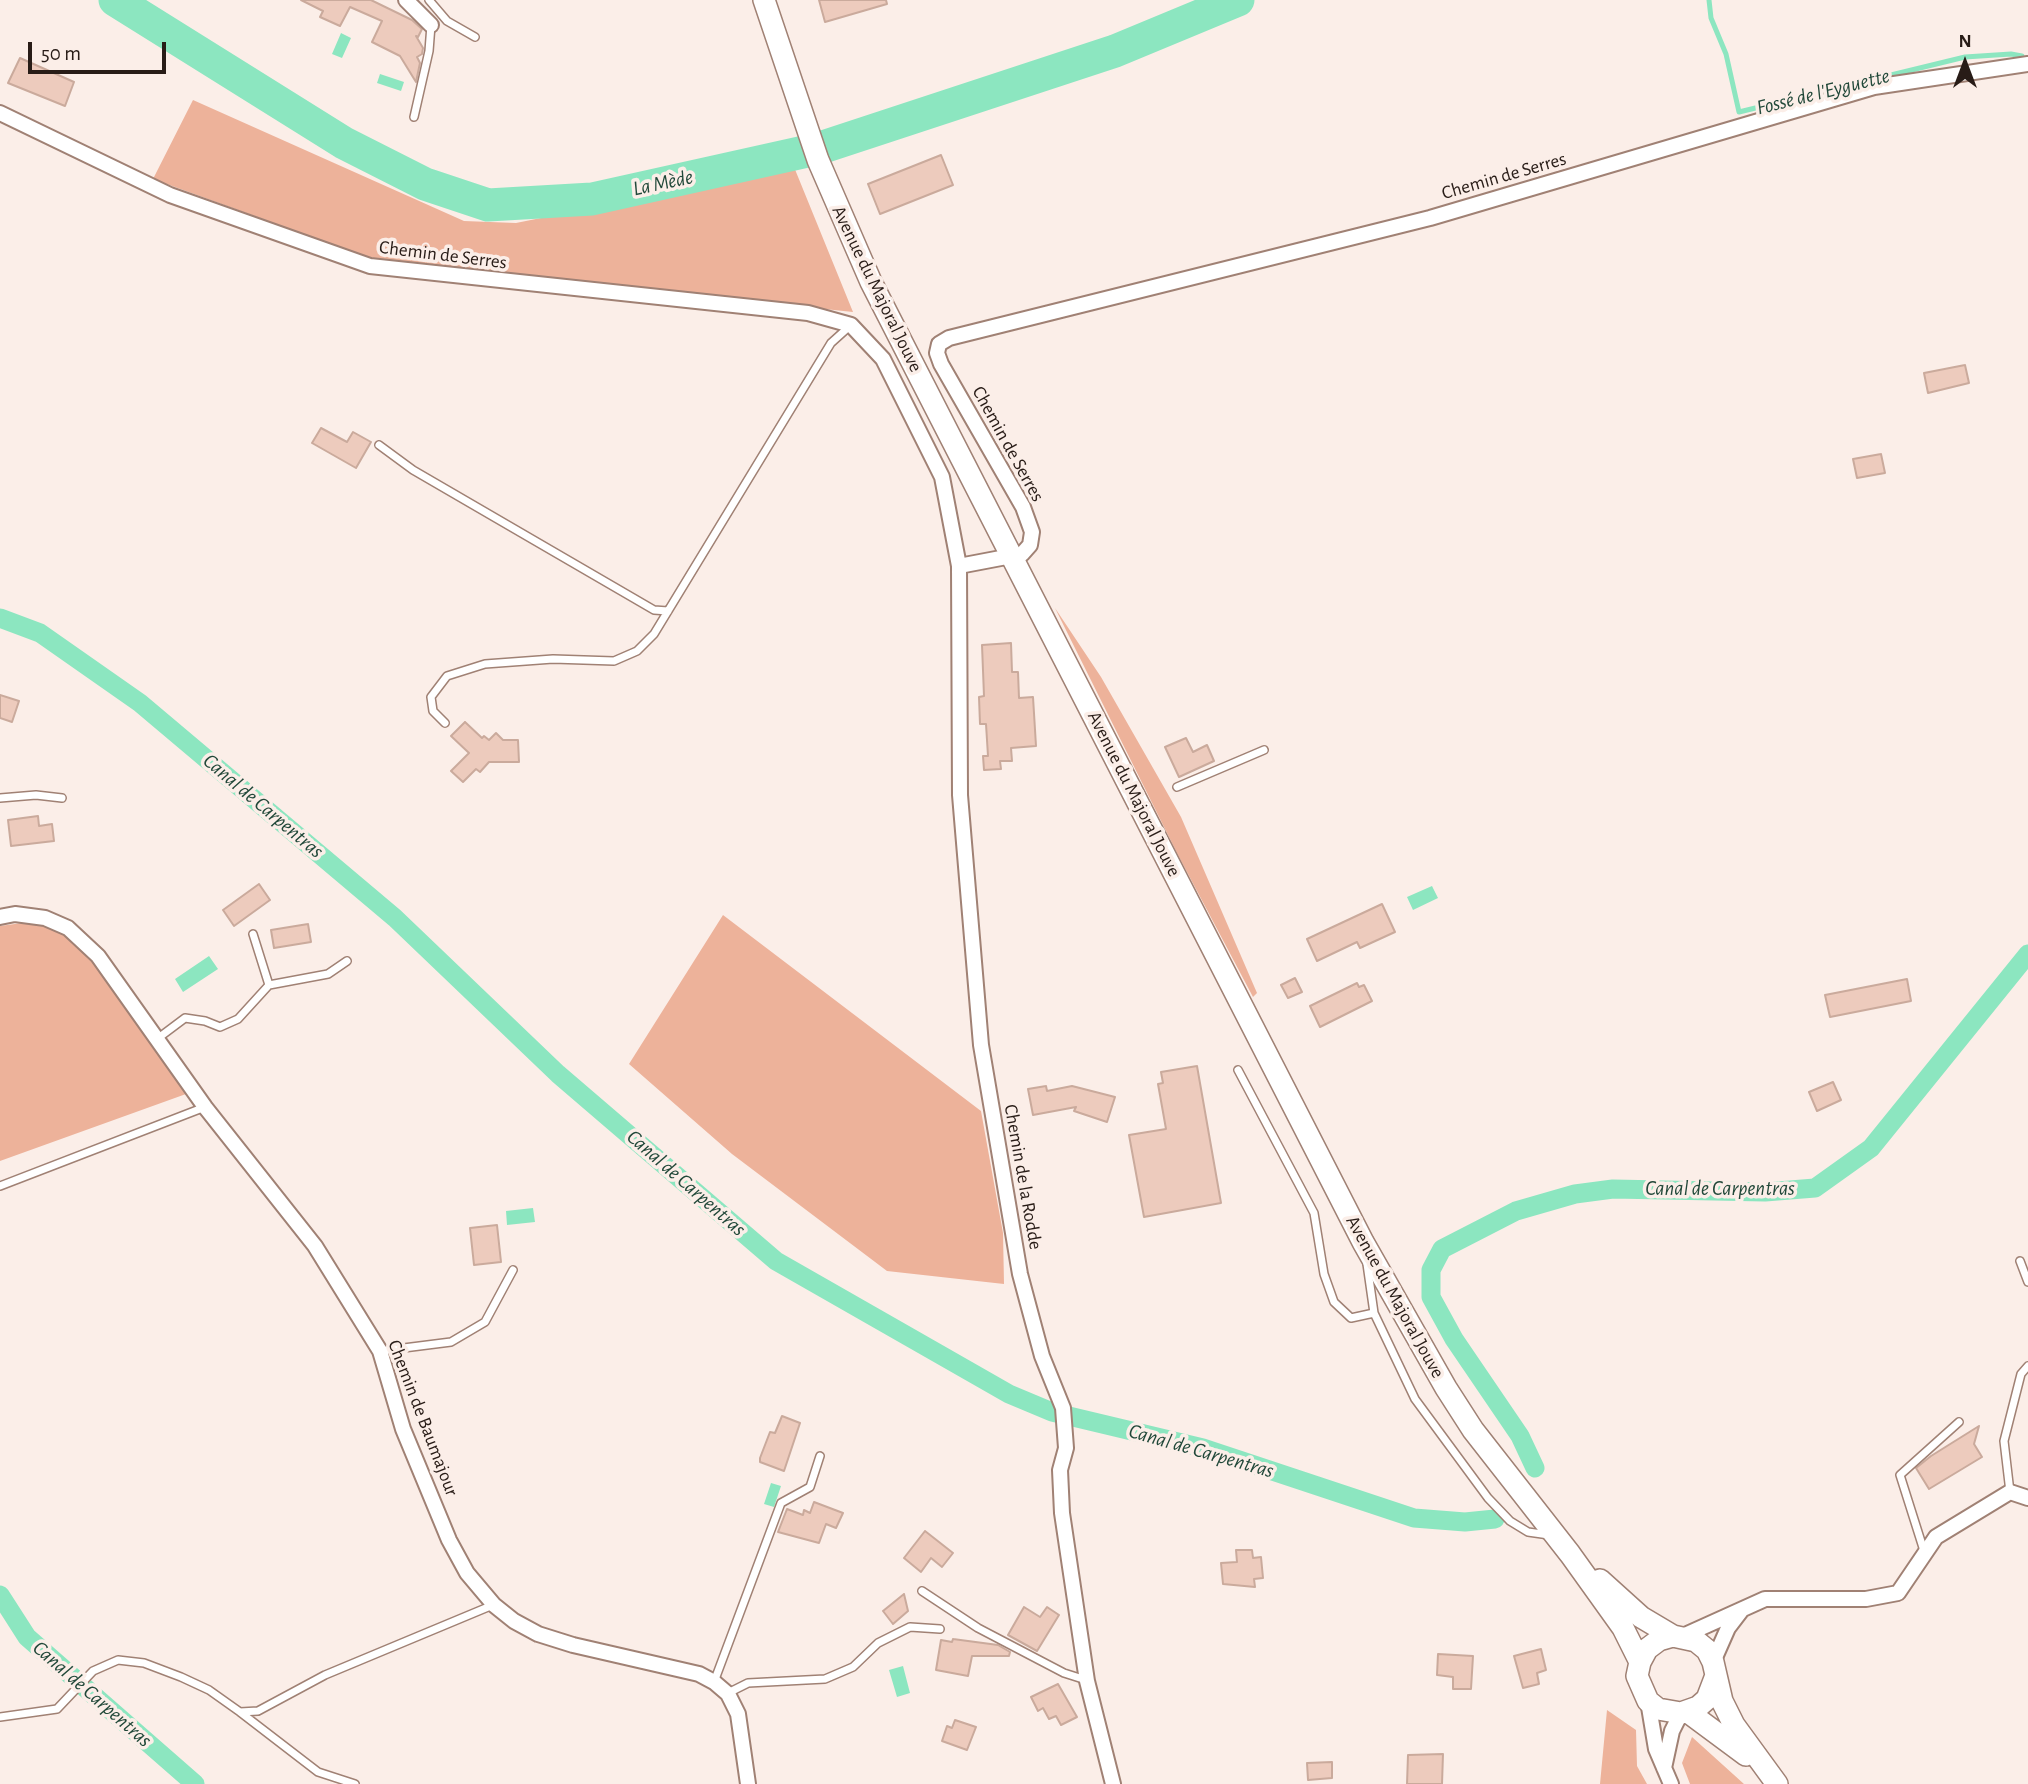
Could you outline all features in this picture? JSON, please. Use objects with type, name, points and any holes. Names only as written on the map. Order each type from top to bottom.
[{"type":"main road","name":"Avenue du Majoral Jouve","points":[[764,0],[818,160],[871,282],[1363,1242],[1415,1338],[1474,1430],[1554,1536],[1641,1617],[1678,1636],[1696,1641],[1707,1650],[1722,1701],[1734,1726],[1770,1777]]},
{"type":"main road","name":"Avenue du Majoral Jouve","points":[[1570,1553],[1623,1628],[1640,1662],[1637,1676],[1648,1701],[1658,1709],[1685,1712],[1770,1777]]},
{"type":"main road","points":[[1640,1662],[1647,1649],[1659,1640],[1678,1636]]},
{"type":"main road","points":[[1685,1712],[1707,1699],[1714,1670]]},
{"type":"street","points":[[406,0],[432,24]]},
{"type":"street","name":"Chemin de Serres","points":[[1012,558],[1030,545],[1032,532],[1023,507],[941,364],[937,353],[939,344],[949,338],[1430,218],[1874,87],[2028,64]]},
{"type":"street","name":"Chemin de Serres","points":[[0,114],[170,195],[370,266],[808,313],[850,325],[883,359],[942,477],[959,566]]},
{"type":"street","points":[[959,566],[1012,558]]},
{"type":"street","name":"Chemin de la Rodde","points":[[959,566],[960,795],[981,1045],[1020,1274],[1042,1356],[1063,1408],[1066,1448],[1060,1470],[1062,1513],[1087,1681],[1113,1784]]},
{"type":"street","name":"Chemin de Baumajour","points":[[0,917],[15,914],[45,918],[68,928],[97,956],[205,1107],[315,1246],[380,1352],[399,1417],[449,1540],[467,1573],[494,1605],[514,1621],[538,1634],[573,1645],[699,1674],[714,1682],[727,1694],[737,1714],[748,1784]]},
{"type":"street","points":[[1678,1636],[1765,1599],[1884,1598],[1898,1593],[1936,1537],[2010,1492],[2028,1498]]},
{"type":"street","points":[[1714,1670],[1728,1628],[1742,1610]]},
{"type":"street","points":[[1648,1701],[1656,1749],[1671,1784]]},
{"type":"street","points":[[1664,1770],[1672,1731],[1685,1712]]},
{"type":"lane","points":[[429,0],[447,22],[475,37]]},
{"type":"lane","points":[[414,117],[429,51],[432,24]]},
{"type":"lane","points":[[445,723],[433,711],[431,697],[447,676],[485,663],[553,659],[614,661],[637,651],[654,634],[831,343],[850,325]]},
{"type":"lane","points":[[379,445],[413,470],[654,610],[668,611]]},
{"type":"lane","points":[[1177,787],[1264,750]]},
{"type":"lane","points":[[0,798],[36,795],[62,797]]},
{"type":"lane","points":[[253,934],[268,985]]},
{"type":"lane","points":[[157,1039],[185,1018],[220,1027],[238,1019],[268,985],[328,974],[347,961]]},
{"type":"lane","points":[[1238,1070],[1314,1213],[1324,1274],[1334,1302],[1351,1318],[1374,1313]]},
{"type":"lane","points":[[0,1186],[205,1107]]},
{"type":"lane","points":[[1363,1242],[1374,1313],[1416,1399],[1488,1498],[1510,1521],[1528,1532],[1554,1536]]},
{"type":"lane","points":[[2020,1261],[2028,1282]]},
{"type":"lane","points":[[380,1352],[451,1342],[485,1322],[513,1270]]},
{"type":"lane","points":[[2010,1492],[2004,1441],[2021,1374],[2028,1366]]},
{"type":"lane","points":[[1926,1555],[1900,1475],[1959,1422]]},
{"type":"lane","points":[[714,1682],[781,1503],[810,1487],[820,1456]]},
{"type":"lane","points":[[922,1591],[978,1628],[1064,1673],[1087,1681]]},
{"type":"lane","points":[[240,1712],[258,1711],[325,1675],[494,1605]]},
{"type":"lane","points":[[727,1694],[747,1683],[825,1679],[853,1667],[878,1643],[910,1628],[940,1629]]},
{"type":"lane","points":[[0,1717],[57,1709],[86,1678],[105,1664],[118,1660],[144,1663],[209,1690],[318,1772],[355,1784]]},
{"type":"shaded area","points":[[341,33],[351,38],[342,58],[332,54]]},
{"type":"shaded area","points":[[380,74],[404,82],[401,91],[377,83]]},
{"type":"shaded area","points":[[193,100],[464,221],[516,223],[794,167],[853,312],[409,265],[364,256],[153,179]]},
{"type":"shaded area","points":[[1055,608],[1101,677],[1181,817],[1257,993],[1253,997],[1178,855]]},
{"type":"shaded area","points":[[1432,886],[1438,898],[1413,910],[1407,897]]},
{"type":"shaded area","points":[[723,915],[981,1111],[1003,1233],[1004,1284],[887,1271],[732,1154],[629,1064]]},
{"type":"shaded area","points":[[37,921],[66,933],[90,957],[186,1094],[0,1161],[0,926]]},
{"type":"shaded area","points":[[209,956],[218,969],[183,992],[175,979]]},
{"type":"shaded area","points":[[533,1208],[535,1222],[507,1225],[506,1211]]},
{"type":"shaded area","points":[[771,1483],[781,1486],[774,1507],[764,1504]]},
{"type":"shaded area","points":[[903,1666],[910,1693],[897,1697],[889,1670]]},
{"type":"shaded area","points":[[1607,1710],[1636,1730],[1637,1766],[1647,1784],[1600,1784]]},
{"type":"shaded area","points":[[1692,1737],[1744,1784],[1690,1784],[1682,1763]]},
{"type":"building","points":[[301,0],[371,0],[412,20],[422,29],[418,37],[416,36],[423,48],[422,54],[417,57],[420,63],[416,82],[400,56],[372,42],[382,21],[350,7],[340,26],[320,17],[323,11]]},
{"type":"building","points":[[819,0],[886,0],[887,4],[825,22]]},
{"type":"building","points":[[20,58],[74,82],[65,106],[8,83]]},
{"type":"building","points":[[941,155],[953,185],[880,214],[868,184]]},
{"type":"building","points":[[1965,365],[1969,383],[1928,393],[1924,373]]},
{"type":"building","points":[[321,428],[347,442],[353,432],[371,442],[356,468],[312,443]]},
{"type":"building","points":[[1881,454],[1885,473],[1857,478],[1853,459]]},
{"type":"building","points":[[1011,643],[1012,672],[1018,672],[1019,698],[1033,697],[1036,746],[1011,748],[1012,761],[1000,761],[1001,769],[984,770],[983,756],[988,756],[986,724],[980,724],[979,697],[984,696],[982,645]]},
{"type":"building","points":[[0,695],[19,701],[12,722],[0,718]]},
{"type":"building","points":[[465,722],[482,738],[484,736],[489,740],[496,733],[503,740],[518,740],[519,762],[489,762],[480,772],[476,769],[463,782],[451,771],[469,753],[451,736]]},
{"type":"building","points":[[1186,738],[1193,752],[1207,745],[1214,761],[1179,777],[1165,747]]},
{"type":"building","points":[[38,816],[39,826],[52,824],[54,841],[11,846],[8,820]]},
{"type":"building","points":[[259,884],[270,900],[234,926],[223,910]]},
{"type":"building","points":[[1382,904],[1395,932],[1360,948],[1357,942],[1317,961],[1307,939]]},
{"type":"building","points":[[308,924],[311,942],[274,948],[271,930]]},
{"type":"building","points":[[1295,978],[1302,992],[1288,998],[1281,985]]},
{"type":"building","points":[[1907,979],[1911,1001],[1830,1017],[1825,995]]},
{"type":"building","points":[[1357,983],[1359,987],[1364,985],[1372,1001],[1320,1027],[1310,1006]]},
{"type":"building","points":[[1197,1066],[1221,1203],[1144,1217],[1129,1135],[1166,1129],[1158,1084],[1163,1083],[1161,1072]]},
{"type":"building","points":[[1833,1082],[1841,1100],[1817,1111],[1809,1092]]},
{"type":"building","points":[[1046,1086],[1047,1091],[1072,1086],[1115,1097],[1107,1122],[1074,1111],[1076,1107],[1033,1115],[1028,1089]]},
{"type":"building","points":[[497,1225],[501,1262],[474,1265],[470,1228]]},
{"type":"building","points":[[782,1416],[800,1423],[784,1471],[760,1462],[770,1432],[775,1433]]},
{"type":"building","points":[[1979,1426],[1974,1444],[1982,1457],[1929,1489],[1916,1468]]},
{"type":"building","points":[[814,1502],[843,1513],[836,1528],[826,1524],[819,1543],[778,1532],[787,1509],[803,1515],[804,1510],[810,1513]]},
{"type":"building","points":[[925,1531],[953,1553],[942,1567],[931,1558],[921,1572],[904,1558]]},
{"type":"building","points":[[1236,1550],[1252,1550],[1253,1558],[1261,1557],[1263,1578],[1254,1579],[1255,1587],[1223,1584],[1221,1563],[1237,1562]]},
{"type":"building","points":[[904,1594],[908,1611],[893,1624],[883,1611]]},
{"type":"building","points":[[1024,1607],[1040,1617],[1047,1607],[1059,1615],[1037,1651],[1008,1635]]},
{"type":"building","points":[[953,1639],[998,1645],[1010,1652],[1009,1656],[972,1656],[968,1676],[936,1670],[941,1640],[952,1642]]},
{"type":"building","points":[[1541,1649],[1546,1670],[1537,1673],[1539,1684],[1523,1688],[1514,1656]]},
{"type":"building","points":[[1438,1654],[1473,1656],[1471,1689],[1453,1689],[1453,1677],[1437,1675]]},
{"type":"building","points":[[1058,1684],[1077,1717],[1061,1725],[1056,1716],[1049,1719],[1043,1708],[1038,1711],[1031,1697]]},
{"type":"building","points":[[955,1720],[976,1727],[967,1750],[942,1741],[947,1726],[952,1728]]},
{"type":"building","points":[[1443,1754],[1442,1784],[1407,1784],[1408,1755]]},
{"type":"building","points":[[1332,1762],[1332,1778],[1308,1780],[1307,1763]]},
{"type":"waterway","name":"La Mède","points":[[115,0],[344,143],[425,184],[488,205],[592,199],[817,149],[1115,51],[1238,0]]},
{"type":"waterway","name":"Fossé de l'Eyguette","points":[[1709,0],[1711,18],[1726,54],[1739,112],[1965,57],[2011,54],[2022,56]]},
{"type":"waterway","name":"Canal de Carpentras","points":[[0,618],[40,633],[140,703],[395,918],[558,1074],[776,1261],[1009,1394],[1052,1412],[1203,1448],[1414,1518],[1465,1522],[1495,1519]]},
{"type":"waterway","name":"Canal de Carpentras","points":[[1535,1468],[1520,1436],[1454,1339],[1431,1297],[1431,1270],[1442,1249],[1516,1211],[1575,1194],[1613,1189],[1765,1192],[1815,1188],[1871,1148],[2028,954]]},
{"type":"waterway","name":"Canal de Carpentras","points":[[0,1595],[27,1637],[195,1784]]}]
